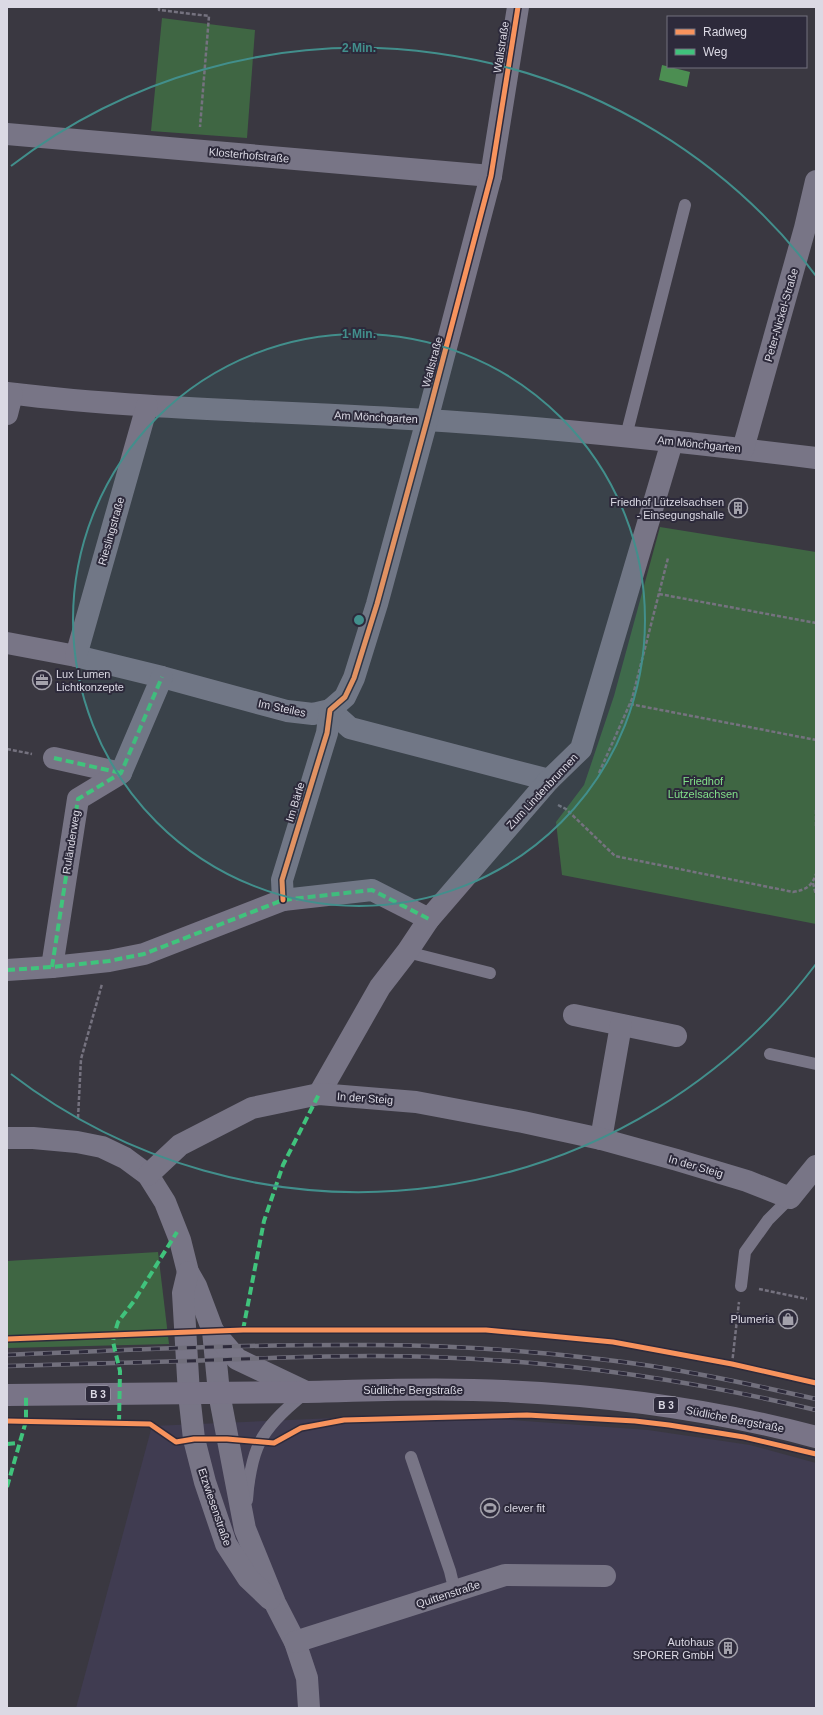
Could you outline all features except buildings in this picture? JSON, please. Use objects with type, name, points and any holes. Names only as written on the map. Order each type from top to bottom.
[{"type":"main road","name":"Südliche Bergstraße","points":[[7,1395],[458,1390],[568,1395],[645,1402],[779,1427],[816,1437]]},
{"type":"street","name":"Wallstraße","points":[[330,710],[345,697],[354,678],[377,604],[427,420],[491,176],[518,7]]},
{"type":"street","name":"Klosterhofstraße","points":[[7,134],[491,176]]},
{"type":"street","name":"Peter-Nickel-Straße","points":[[743,449],[806,228],[816,181]]},
{"type":"street","name":"Am Mönchgarten","points":[[9,400],[427,420],[626,436],[816,458]]},
{"type":"street","name":"Rieslingstraße","points":[[76,656],[147,406]]},
{"type":"street","name":"Zum Lindenbrunnen","points":[[319,1094],[380,987],[407,952],[429,919],[549,780],[581,749],[672,442]]},
{"type":"street","name":"Im Steiles","points":[[7,643],[76,656],[162,676],[288,711],[313,714],[330,710]]},
{"type":"street","points":[[54,758],[121,773],[162,676]]},
{"type":"street","points":[[330,710],[350,728],[549,780]]},
{"type":"street","name":"Im Bärle","points":[[283,900],[282,880],[327,733],[330,710]]},
{"type":"street","name":"Ruländerweg","points":[[52,968],[78,799],[121,773]]},
{"type":"street","points":[[7,970],[52,968],[109,961],[144,954],[283,900],[372,890],[429,919]]},
{"type":"street","points":[[574,1015],[676,1036]]},
{"type":"street","points":[[601,1139],[620,1025]]},
{"type":"street","name":"In der Steig","points":[[148,1175],[180,1145],[252,1108],[319,1094],[416,1102],[523,1122],[601,1139],[747,1181],[790,1198]]},
{"type":"street","points":[[7,1138],[33,1138],[78,1142],[102,1148],[125,1158],[148,1175],[165,1202],[180,1240],[188,1272],[196,1286],[213,1331],[237,1359],[306,1392]]},
{"type":"street","points":[[790,1198],[816,1166]]},
{"type":"street","name":"Etzwiesenstraße","points":[[188,1272],[183,1293],[189,1394],[194,1439],[205,1482],[226,1544],[248,1578],[275,1603]]},
{"type":"street","name":"Etzwiesenstraße","points":[[213,1331],[220,1393],[245,1529],[275,1603],[296,1642],[307,1678],[309,1708]]},
{"type":"street","name":"Quittenstraße","points":[[296,1642],[505,1575],[605,1576]]},
{"type":"lane","points":[[626,436],[685,205]]},
{"type":"lane","points":[[407,952],[490,972]]},
{"type":"lane","points":[[770,1054],[816,1064]]},
{"type":"lane","points":[[741,1286],[745,1252],[768,1220],[790,1198]]},
{"type":"lane","points":[[245,1529],[248,1481],[260,1442],[283,1411],[306,1392]]},
{"type":"lane","points":[[411,1457],[450,1572],[455,1592]]},
{"type":"path","points":[[159,7],[158,10],[209,16],[198,150]]},
{"type":"path","points":[[599,774],[630,704],[668,558]]},
{"type":"path","points":[[659,594],[816,623]]},
{"type":"path","points":[[630,704],[816,740]]},
{"type":"path","points":[[566,809],[615,856],[793,892],[804,890],[813,883],[816,874]]},
{"type":"path","points":[[816,810],[816,828]]},
{"type":"path","points":[[813,883],[816,894]]},
{"type":"path","points":[[78,1115],[81,1059],[104,980]]},
{"type":"path","points":[[732,1364],[741,1286],[808,1299]]},
{"type":"shaded area","points":[[662,65],[667,66],[667,68],[690,72],[687,87],[659,80]]},
{"type":"shaded area","points":[[429,1414],[648,1430],[750,1445],[816,1463],[816,1708],[76,1708],[152,1426]]},
{"type":"green space","points":[[162,18],[255,30],[247,138],[151,131]]},
{"type":"green space","name":"Friedhof Lützelsachsen","points":[[660,527],[816,552],[816,924],[562,875],[556,822],[584,785],[614,696]]},
{"type":"green space","points":[[158,1252],[169,1344],[7,1348],[7,1261]]},
{"type":"railway","points":[[7,1355],[277,1345],[396,1345],[483,1349],[570,1356],[654,1366],[735,1381],[816,1399]]},
{"type":"railway","points":[[7,1366],[340,1356],[401,1356],[481,1359],[577,1368],[673,1381],[769,1399],[816,1410]]},
{"type":"marked path","points":[[52,967],[78,799],[121,773],[162,677]]},
{"type":"marked path","points":[[54,758],[121,773]]},
{"type":"marked path","points":[[7,970],[109,961],[144,954],[283,900],[372,890],[429,919]]},
{"type":"marked path","points":[[243,1330],[264,1221],[283,1165],[319,1094]]},
{"type":"marked path","points":[[119,1423],[120,1371],[113,1342],[114,1335],[118,1322],[134,1301],[177,1232]]},
{"type":"marked path","points":[[7,1487],[26,1421],[26,1394]]},
{"type":"marked path","points":[[7,1444],[19,1443]]},
{"type":"cycle path","points":[[283,900],[282,880],[327,733],[330,710],[345,697],[354,678],[377,604],[427,420],[491,176],[518,7]]},
{"type":"cycle path","points":[[7,1339],[243,1330],[486,1330],[613,1342],[732,1364],[816,1383]]},
{"type":"cycle path","points":[[7,1421],[150,1424],[176,1442],[194,1439],[227,1439],[274,1443],[301,1428],[344,1420],[527,1415],[635,1421],[669,1425],[744,1437],[816,1454]]},
{"type":"place","name":"Friedhof Lützelsachsen - Einsegungshalle","points":[[738,508]]},
{"type":"place","name":"Lux Lumen Lichtkonzepte","points":[[42,680]]},
{"type":"place","name":"Plumeria","points":[[788,1319]]},
{"type":"place","name":"clever fit","points":[[490,1508]]},
{"type":"place","name":"Autohaus SPORER GmbH","points":[[728,1648]]}]
